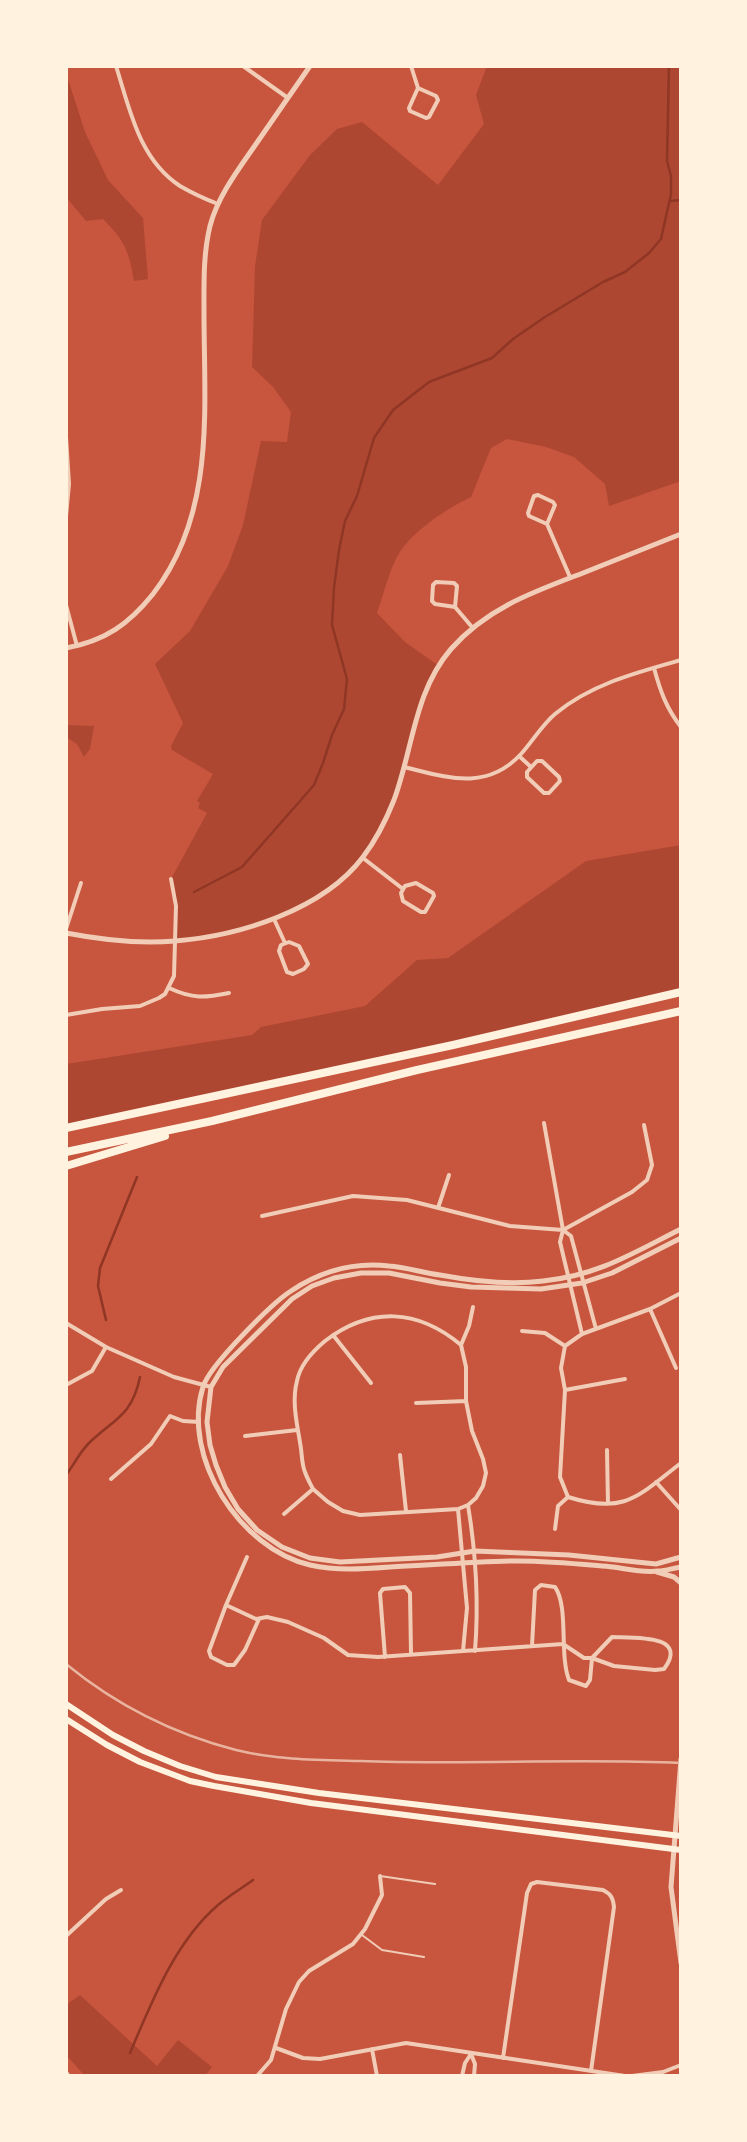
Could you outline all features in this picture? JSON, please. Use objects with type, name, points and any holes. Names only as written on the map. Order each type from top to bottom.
[{"type":"highway","points":[[66,1128],[453,1045],[681,992]]},
{"type":"highway","points":[[66,1152],[212,1121],[417,1070],[681,1012]]},
{"type":"highway","points":[[66,1166],[212,1121]]},
{"type":"main road","points":[[66,1704],[113,1735],[144,1751],[180,1766],[216,1776],[319,1793],[677,1835]]},
{"type":"main road","points":[[67,1721],[140,1762],[190,1781],[311,1803],[681,1850]]},
{"type":"street","points":[[116,66],[138,134],[151,158],[163,172],[180,185],[218,204]]},
{"type":"street","points":[[242,66],[288,98]]},
{"type":"street","points":[[66,648],[77,646],[111,633],[139,612],[161,583],[181,548],[194,513],[204,455],[204,260],[210,228],[218,204],[232,180],[310,66]]},
{"type":"street","points":[[411,66],[418,88],[409,108],[410,111],[426,118],[429,117],[438,100],[436,96],[418,88]]},
{"type":"street","points":[[66,437],[69,484],[66,516]]},
{"type":"street","points":[[547,524],[554,505],[553,502],[538,495],[534,496],[528,513],[529,516],[547,524],[570,578]]},
{"type":"street","points":[[66,933],[120,940],[175,941],[225,933],[274,918],[298,908],[320,895],[363,858],[386,819],[404,767],[416,714],[431,678],[450,650],[472,627],[503,606],[681,534]]},
{"type":"street","points":[[455,607],[457,586],[454,583],[436,582],[433,585],[432,601],[435,604],[455,607],[472,627]]},
{"type":"street","points":[[66,605],[77,646]]},
{"type":"street","points":[[404,767],[456,779],[487,777],[502,770],[519,756],[555,714],[598,687],[681,660]]},
{"type":"street","points":[[654,668],[660,690],[669,711],[681,727]]},
{"type":"street","points":[[519,756],[531,768]]},
{"type":"street","points":[[537,761],[542,762],[559,777],[560,781],[548,793],[544,793],[527,777],[527,772],[531,768],[537,761]]},
{"type":"street","points":[[363,858],[403,889]]},
{"type":"street","points":[[66,1014],[140,1006],[159,998],[169,988],[174,976],[176,906],[171,879]]},
{"type":"street","points":[[66,929],[81,883]]},
{"type":"street","points":[[411,883],[431,890],[434,896],[428,909],[421,912],[406,904],[402,897],[403,889],[411,883]]},
{"type":"street","points":[[274,918],[285,943]]},
{"type":"street","points":[[293,942],[299,946],[308,964],[304,969],[293,974],[287,972],[279,952],[281,945],[285,943],[293,942]]},
{"type":"street","points":[[169,988],[190,997],[198,998],[229,993]]},
{"type":"street","points":[[544,1123],[564,1230],[560,1242],[582,1334]]},
{"type":"street","points":[[262,1216],[354,1196],[407,1200],[510,1226],[564,1230],[632,1192],[647,1180],[652,1165],[644,1125]]},
{"type":"street","points":[[438,1208],[449,1175]]},
{"type":"street","points":[[681,1229],[608,1266],[580,1276],[540,1282],[472,1279],[390,1266],[360,1265],[332,1270],[309,1279],[287,1293],[217,1362],[203,1384],[199,1422],[202,1447],[218,1491],[232,1514],[252,1536],[278,1553],[308,1565],[339,1570],[511,1561],[569,1563],[656,1572],[674,1577],[681,1583]]},
{"type":"street","points":[[564,1230],[570,1236],[596,1329]]},
{"type":"street","points":[[681,1238],[612,1273],[582,1283],[541,1289],[511,1289],[440,1283],[389,1273],[361,1273],[334,1278],[312,1286],[292,1300],[224,1367],[211,1387],[207,1422],[210,1446],[225,1487],[238,1509],[258,1530],[282,1546],[310,1558],[340,1562],[437,1557],[475,1551],[569,1555],[656,1564],[681,1557]]},
{"type":"street","points":[[568,1497],[560,1477],[565,1390],[561,1368],[565,1346],[582,1334],[650,1308],[681,1293]]},
{"type":"street","points":[[461,1345],[444,1331],[420,1321],[395,1316],[365,1319],[348,1325],[333,1335],[306,1360],[297,1380],[294,1401],[304,1471],[313,1489],[328,1502],[343,1511],[360,1515],[458,1509],[468,1505],[476,1498],[483,1486],[486,1473],[483,1459],[472,1431],[466,1401],[466,1367],[461,1345],[469,1326],[473,1307]]},
{"type":"street","points":[[650,1308],[676,1368]]},
{"type":"street","points":[[66,1323],[106,1347],[174,1377],[211,1387]]},
{"type":"street","points":[[522,1332],[545,1333],[565,1346]]},
{"type":"street","points":[[333,1335],[371,1382]]},
{"type":"street","points":[[66,1385],[92,1371],[106,1347]]},
{"type":"street","points":[[565,1390],[625,1379]]},
{"type":"street","points":[[416,1403],[466,1401]]},
{"type":"street","points":[[111,1479],[151,1444],[170,1416],[183,1421],[199,1422]]},
{"type":"street","points":[[244,1436],[297,1430]]},
{"type":"street","points":[[607,1450],[608,1504]]},
{"type":"street","points":[[400,1455],[406,1511]]},
{"type":"street","points":[[568,1497],[585,1502],[620,1504],[635,1498],[681,1463]]},
{"type":"street","points":[[656,1482],[681,1510]]},
{"type":"street","points":[[284,1514],[313,1489]]},
{"type":"street","points":[[555,1529],[558,1506],[568,1497]]},
{"type":"street","points":[[468,1505],[475,1551],[478,1609],[475,1650]]},
{"type":"street","points":[[458,1509],[467,1608],[463,1651]]},
{"type":"street","points":[[247,1557],[209,1651],[211,1656],[227,1665],[234,1665],[245,1650],[258,1619]]},
{"type":"street","points":[[656,1572],[681,1566]]},
{"type":"street","points":[[226,1605],[258,1619],[267,1617],[288,1622],[324,1638],[348,1655],[385,1657],[563,1644],[584,1658],[592,1658],[614,1666],[655,1670],[664,1669],[670,1661],[672,1651],[670,1646],[661,1641],[612,1637],[592,1658],[590,1680],[586,1686],[569,1680],[565,1669],[563,1644],[561,1595],[555,1588],[541,1585],[535,1590],[532,1646]]},
{"type":"street","points":[[385,1657],[380,1593],[382,1588],[405,1587],[410,1593],[411,1654]]},
{"type":"street","points":[[681,1759],[675,1819],[677,1835],[673,1850],[671,1887],[681,1963]]},
{"type":"street","points":[[257,2076],[271,2060],[286,2009],[299,1982],[309,1971],[345,1949],[362,1934],[382,1895],[380,1876]]},
{"type":"street","points":[[503,2058],[526,1893],[531,1884],[537,1882],[603,1890],[609,1892],[614,1907],[591,2071]]},
{"type":"street","points":[[66,1936],[106,1899],[121,1890]]},
{"type":"street","points":[[276,2048],[303,2058],[320,2059],[406,2043],[625,2076]]},
{"type":"street","points":[[372,2049],[378,2076]]},
{"type":"street","points":[[462,2076],[465,2063],[471,2054]]},
{"type":"street","points":[[471,2054],[475,2064],[474,2076]]},
{"type":"street","points":[[632,2076],[663,2072],[681,2065]]},
{"type":"lane","points":[[380,1876],[435,1884]]},
{"type":"lane","points":[[362,1934],[382,1950],[424,1957]]},
{"type":"shaded area","points":[[487,66],[681,66],[681,481],[609,506],[605,484],[574,457],[546,447],[507,439],[491,448],[471,497],[428,523],[408,541],[401,551],[390,573],[377,613],[405,642],[439,666],[431,678],[394,798],[363,858],[342,878],[297,908],[250,926],[175,941],[176,906],[171,879],[207,813],[198,808],[200,803],[197,801],[213,774],[172,750],[171,746],[183,723],[155,664],[190,631],[228,566],[243,525],[261,441],[287,442],[291,412],[273,387],[252,367],[255,266],[262,220],[310,155],[337,129],[362,122],[438,185],[484,124],[476,95]]},
{"type":"shaded area","points":[[66,73],[85,132],[108,180],[143,218],[148,279],[134,281],[128,254],[121,240],[103,219],[86,221],[66,197]]},
{"type":"shaded area","points":[[66,725],[94,726],[90,749],[84,757],[77,744],[66,737]]},
{"type":"shaded area","points":[[681,845],[681,992],[66,1128],[66,1064],[252,1035],[261,1027],[365,1006],[417,960],[448,958],[586,861]]},
{"type":"shaded area","points":[[80,1995],[157,2066],[178,2040],[212,2067],[205,2076],[85,2076],[66,2055],[66,2005]]},
{"type":"waterway","points":[[194,892],[242,867],[314,785],[332,735],[344,709],[347,679],[332,625],[334,588],[345,521],[357,496],[374,438],[393,410],[429,382],[492,358],[513,339],[545,317],[603,282],[625,272],[649,253],[661,239],[671,194],[671,176],[667,161],[669,66]]},
{"type":"waterway","points":[[670,201],[681,200]]},
{"type":"waterway","points":[[106,1320],[98,1286],[100,1268],[137,1177]]},
{"type":"waterway","points":[[66,1475],[85,1447],[127,1409],[137,1390],[140,1377]]},
{"type":"waterway","points":[[130,2053],[166,1973],[189,1936],[218,1905],[253,1880]]},
{"type":"railway","points":[[66,1664],[125,1705],[168,1727],[236,1750],[267,1756],[314,1760],[400,1762],[601,1761],[681,1763]]}]
